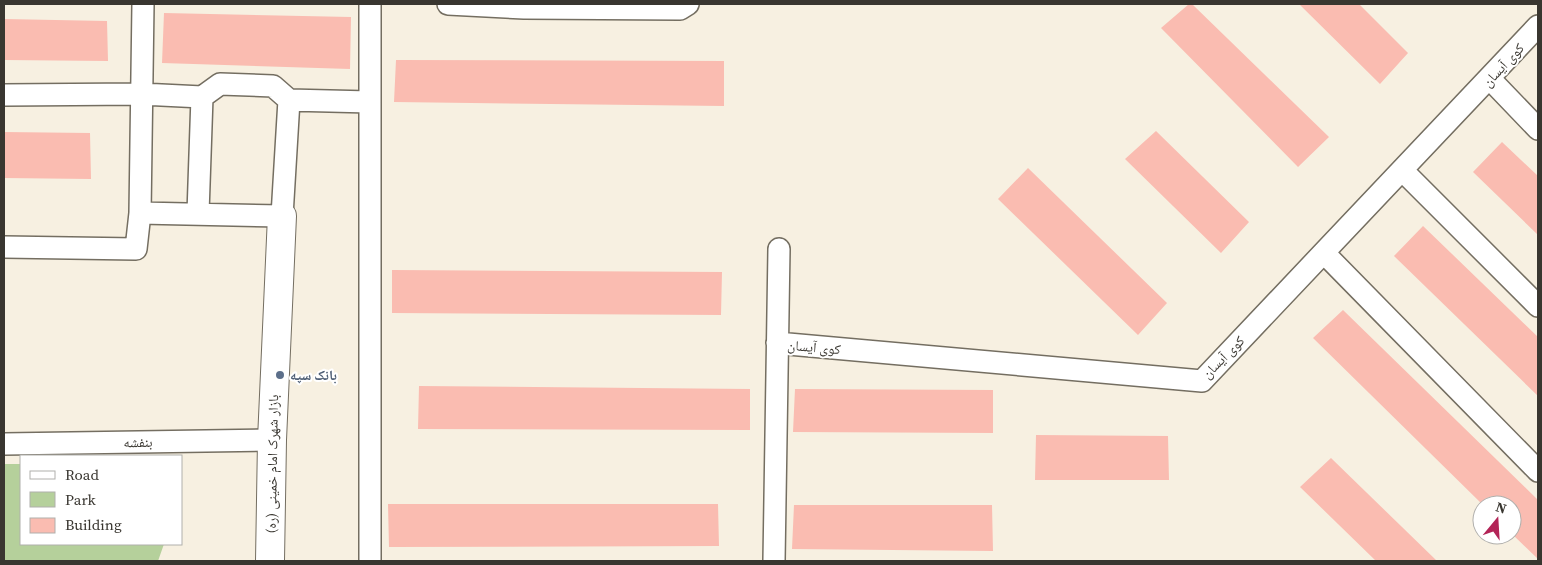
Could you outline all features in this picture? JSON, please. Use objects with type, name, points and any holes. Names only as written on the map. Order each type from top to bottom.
[{"type":"street","points":[[4,247],[136,250],[140,213],[143,4]]},
{"type":"street","points":[[370,4],[370,561]]},
{"type":"street","points":[[448,4],[680,9],[688,4]]},
{"type":"street","name":"کوی آیسان","points":[[777,343],[1202,381],[1403,171],[1538,26]]},
{"type":"street","points":[[1490,79],[1538,129]]},
{"type":"street","points":[[4,95],[141,94],[202,98],[220,84],[273,86],[289,100],[370,102]]},
{"type":"street","points":[[198,213],[202,98]]},
{"type":"street","points":[[140,213],[282,216],[289,100]]},
{"type":"street","points":[[1403,171],[1538,306]]},
{"type":"street","name":"بازار شهرک امام خمینی (ره)","points":[[270,561],[272,440],[282,216]]},
{"type":"street","points":[[774,561],[778,249]]},
{"type":"street","points":[[1324,253],[1538,471]]},
{"type":"street","name":"بنفشه","points":[[4,444],[272,440]]},
{"type":"green space","points":[[4,464],[20,464],[20,545],[164,545],[158,561],[4,561]]},
{"type":"building","points":[[1189,4],[1192,4],[1329,137],[1298,167],[1161,28]]},
{"type":"building","points":[[1299,4],[1359,4],[1408,53],[1380,84]]},
{"type":"building","points":[[164,13],[351,17],[350,69],[162,63]]},
{"type":"building","points":[[4,19],[107,21],[108,61],[4,60]]},
{"type":"building","points":[[396,60],[724,61],[724,106],[394,102]]},
{"type":"building","points":[[1156,131],[1249,222],[1221,253],[1125,159]]},
{"type":"building","points":[[4,132],[90,133],[91,179],[4,178]]},
{"type":"building","points":[[1502,142],[1538,176],[1538,235],[1473,172]]},
{"type":"building","points":[[1028,168],[1167,303],[1138,335],[998,199]]},
{"type":"building","points":[[1423,226],[1538,337],[1538,396],[1394,256]]},
{"type":"building","points":[[392,270],[722,272],[721,315],[392,313]]},
{"type":"building","points":[[1343,310],[1538,500],[1538,559],[1522,544],[1522,495],[1473,495],[1313,338]]},
{"type":"building","points":[[419,386],[750,389],[750,430],[418,429]]},
{"type":"building","points":[[795,389],[993,390],[993,433],[793,432]]},
{"type":"building","points":[[1036,435],[1168,436],[1169,480],[1035,480]]},
{"type":"building","points":[[1331,458],[1437,561],[1376,561],[1300,487]]},
{"type":"building","points":[[388,504],[718,504],[719,546],[389,547]]},
{"type":"building","points":[[794,505],[992,505],[993,551],[792,549]]},
{"type":"place","name":"بانک سپه","points":[[280,375]]}]
